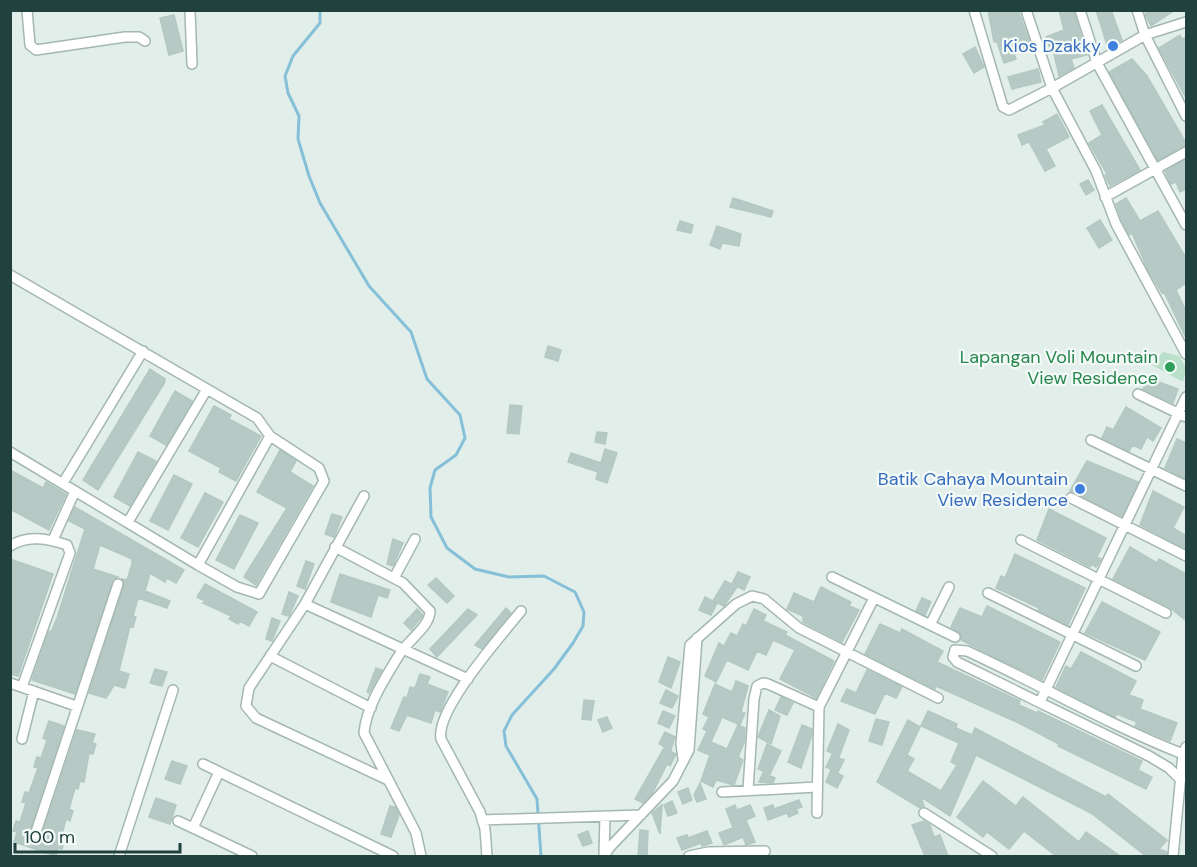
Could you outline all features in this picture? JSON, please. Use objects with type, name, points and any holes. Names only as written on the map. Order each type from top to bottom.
[{"type":"street","points":[[27,10],[30,45],[36,50],[125,37],[139,37],[145,41]]},
{"type":"street","points":[[190,10],[193,25],[192,64]]},
{"type":"street","points":[[974,10],[1005,110],[1013,110],[1145,35],[1186,22]]},
{"type":"street","points":[[1026,10],[1052,88],[1096,171],[1105,197],[1126,242],[1186,354]]},
{"type":"street","points":[[1080,10],[1097,63],[1186,225]]},
{"type":"street","points":[[1137,10],[1145,35],[1186,116]]},
{"type":"street","points":[[1105,197],[1186,152]]},
{"type":"street","points":[[10,275],[257,418],[270,436],[319,468],[324,481],[259,594],[237,587],[198,565],[10,453]]},
{"type":"street","points":[[63,483],[143,351]]},
{"type":"street","points":[[128,522],[207,389]]},
{"type":"street","points":[[1138,394],[1186,417]]},
{"type":"street","points":[[1040,702],[1150,468],[1186,397]]},
{"type":"street","points":[[198,565],[270,436]]},
{"type":"street","points":[[1091,440],[1186,486]]},
{"type":"street","points":[[53,540],[75,491]]},
{"type":"street","points":[[364,496],[305,604],[246,696],[250,713],[388,780]]},
{"type":"street","points":[[1071,498],[1186,556]]},
{"type":"street","points":[[10,546],[30,539],[53,540],[67,545],[68,560],[22,687]]},
{"type":"street","points":[[394,578],[415,540]]},
{"type":"street","points":[[1021,540],[1099,577],[1166,613]]},
{"type":"street","points":[[335,547],[394,578],[430,611],[428,619],[402,651],[371,708],[364,726],[365,739],[416,833],[420,856]]},
{"type":"street","points":[[832,578],[955,637]]},
{"type":"street","points":[[34,835],[118,584]]},
{"type":"street","points":[[930,625],[949,587]]},
{"type":"street","points":[[987,593],[1136,666]]},
{"type":"street","points":[[604,856],[673,781],[684,759],[681,744],[688,652],[691,642],[746,597],[757,596],[799,628],[938,698]]},
{"type":"street","points":[[817,813],[819,707],[874,598]]},
{"type":"street","points":[[305,604],[402,651],[468,679]]},
{"type":"street","points":[[487,856],[482,820],[440,733],[444,716],[468,679],[521,611]]},
{"type":"street","points":[[1173,856],[1185,751],[1105,719],[967,651],[957,649],[954,654],[957,662],[1159,761],[1181,780]]},
{"type":"street","points":[[270,656],[371,708]]},
{"type":"street","points":[[748,790],[754,699],[757,686],[763,682],[819,707]]},
{"type":"street","points":[[10,683],[76,706]]},
{"type":"street","points":[[118,856],[173,690]]},
{"type":"street","points":[[22,739],[34,691]]},
{"type":"street","points":[[203,764],[393,856]]},
{"type":"street","points":[[193,828],[219,772]]},
{"type":"street","points":[[722,792],[817,787]]},
{"type":"street","points":[[924,813],[992,856]]},
{"type":"street","points":[[482,820],[641,814]]},
{"type":"street","points":[[604,856],[605,816]]},
{"type":"street","points":[[178,821],[245,855]]},
{"type":"street","points":[[689,856],[708,852],[765,851]]},
{"type":"green space","name":"Lapangan Voli Mountain View Residence","points":[[1163,352],[1179,356],[1186,368],[1183,382],[1152,365]]},
{"type":"building","points":[[988,10],[1018,10],[1032,48],[1014,53],[1016,59],[1004,63],[997,42],[994,42]]},
{"type":"building","points":[[1059,10],[1073,10],[1087,55],[1071,59],[1074,68],[1059,76],[1052,45],[1049,46],[1046,37],[1064,30]]},
{"type":"building","points":[[1096,10],[1111,10],[1122,40],[1108,48]]},
{"type":"building","points":[[1150,10],[1175,10],[1151,26],[1145,14]]},
{"type":"building","points":[[174,15],[183,51],[169,55],[160,18]]},
{"type":"building","points":[[1180,35],[1182,39],[1186,37],[1186,98],[1159,48]]},
{"type":"building","points":[[975,47],[984,67],[974,73],[963,54]]},
{"type":"building","points":[[1132,59],[1147,76],[1186,143],[1158,160],[1109,72]]},
{"type":"building","points":[[1038,69],[1041,82],[1012,89],[1008,77]]},
{"type":"building","points":[[1102,105],[1140,170],[1110,186],[1105,175],[1107,174],[1089,143],[1102,135],[1090,111]]},
{"type":"building","points":[[1057,114],[1069,137],[1046,149],[1055,166],[1045,171],[1029,142],[1022,145],[1018,135],[1045,125],[1043,122]]},
{"type":"building","points":[[1186,159],[1186,189],[1180,192],[1176,182],[1171,184],[1165,171]]},
{"type":"building","points":[[1088,180],[1094,190],[1086,195],[1080,184]]},
{"type":"building","points":[[733,198],[773,211],[771,217],[730,207]]},
{"type":"building","points":[[1126,198],[1140,221],[1158,211],[1186,258],[1186,283],[1176,290],[1186,311],[1186,338],[1164,292],[1162,293],[1148,270],[1132,233],[1129,235],[1122,221],[1116,204]]},
{"type":"building","points":[[1100,220],[1112,240],[1099,248],[1087,228]]},
{"type":"building","points":[[680,221],[693,225],[691,233],[677,230]]},
{"type":"building","points":[[717,226],[741,234],[739,246],[722,243],[720,249],[710,245]]},
{"type":"building","points":[[548,346],[561,350],[558,361],[545,357]]},
{"type":"building","points":[[150,369],[165,379],[165,382],[98,490],[83,480]]},
{"type":"building","points":[[1148,378],[1178,389],[1173,403],[1143,389]]},
{"type":"building","points":[[175,391],[192,401],[166,445],[150,436]]},
{"type":"building","points":[[510,405],[522,406],[519,434],[507,433]]},
{"type":"building","points":[[214,406],[231,415],[229,419],[261,436],[236,481],[219,472],[221,468],[189,451]]},
{"type":"building","points":[[1126,407],[1161,428],[1153,441],[1147,437],[1141,449],[1133,445],[1129,451],[1102,438],[1107,427],[1113,430]]},
{"type":"building","points":[[597,432],[607,433],[605,444],[595,442]]},
{"type":"building","points":[[1177,439],[1186,443],[1186,479],[1165,468]]},
{"type":"building","points":[[605,449],[617,453],[607,483],[596,479],[598,472],[568,462],[571,453],[601,463]]},
{"type":"building","points":[[280,450],[296,461],[290,472],[313,486],[256,585],[244,577],[287,508],[257,492]]},
{"type":"building","points":[[138,452],[156,461],[130,506],[114,497]]},
{"type":"building","points":[[1087,461],[1138,482],[1122,516],[1070,491]]},
{"type":"building","points":[[10,470],[43,488],[46,482],[66,494],[49,530],[10,509]]},
{"type":"building","points":[[174,475],[192,484],[168,530],[150,521]]},
{"type":"building","points":[[1153,491],[1184,507],[1173,528],[1186,536],[1186,549],[1140,525]]},
{"type":"building","points":[[205,493],[223,502],[198,547],[181,538]]},
{"type":"building","points":[[75,507],[184,570],[176,583],[167,578],[165,582],[150,573],[145,591],[170,601],[167,608],[138,598],[133,616],[136,617],[133,627],[130,626],[119,671],[129,674],[125,688],[114,685],[106,698],[89,693],[124,586],[122,579],[127,580],[132,559],[100,545],[93,569],[118,577],[112,582],[75,694],[32,680],[49,631],[51,632],[57,618],[85,529],[69,521]]},
{"type":"building","points":[[1049,509],[1106,538],[1097,557],[1101,559],[1096,567],[1091,564],[1090,567],[1037,540]]},
{"type":"building","points":[[332,514],[342,517],[334,537],[325,534]]},
{"type":"building","points":[[240,515],[258,523],[234,569],[216,560]]},
{"type":"building","points":[[393,539],[403,543],[393,566],[387,564]]},
{"type":"building","points":[[1130,547],[1157,563],[1159,559],[1186,574],[1184,619],[1169,607],[1113,579]]},
{"type":"building","points":[[1015,554],[1085,588],[1068,625],[1038,610],[1039,608],[996,588],[1001,576],[1005,578]]},
{"type":"building","points":[[10,559],[53,574],[18,676],[10,674]]},
{"type":"building","points":[[306,561],[314,564],[305,589],[297,586]]},
{"type":"building","points":[[738,572],[750,577],[744,590],[732,584]]},
{"type":"building","points":[[340,574],[390,590],[387,598],[378,595],[371,617],[331,602]]},
{"type":"building","points":[[436,578],[454,596],[447,603],[428,585]]},
{"type":"building","points":[[725,581],[737,587],[724,606],[713,601]]},
{"type":"building","points":[[205,584],[257,612],[249,626],[240,621],[238,624],[229,619],[231,616],[203,603],[205,601],[197,597]]},
{"type":"building","points":[[821,587],[851,602],[849,606],[859,610],[842,642],[803,622],[803,616],[787,609],[794,593],[814,602]]},
{"type":"building","points":[[289,592],[298,596],[289,616],[282,614]]},
{"type":"building","points":[[705,597],[717,603],[711,615],[699,610]]},
{"type":"building","points":[[922,598],[931,602],[925,615],[916,611]]},
{"type":"building","points":[[1102,602],[1160,632],[1145,660],[1085,633]]},
{"type":"building","points":[[987,606],[1060,642],[1042,680],[961,640],[960,633],[951,627],[960,608],[982,617]]},
{"type":"building","points":[[506,608],[511,613],[482,649],[475,645]]},
{"type":"building","points":[[417,609],[423,615],[411,630],[404,623]]},
{"type":"building","points":[[468,609],[477,615],[437,657],[430,649]]},
{"type":"building","points":[[754,609],[766,615],[763,621],[787,632],[785,635],[834,661],[816,698],[780,679],[795,650],[773,640],[766,655],[757,651],[748,670],[727,660],[716,682],[705,676],[719,643],[724,646],[731,633],[737,636],[743,624],[746,626]]},
{"type":"building","points":[[272,618],[280,621],[272,641],[266,639]]},
{"type":"building","points":[[880,624],[900,633],[902,629],[943,651],[937,662],[1020,701],[1019,705],[1037,713],[1038,711],[1142,761],[1138,770],[1152,777],[1146,789],[1058,746],[1059,744],[1019,723],[936,686],[935,689],[865,654]]},
{"type":"building","points":[[1081,652],[1136,681],[1129,695],[1143,700],[1140,709],[1177,723],[1170,741],[1135,726],[1137,722],[1117,714],[1115,717],[1056,687],[1066,666],[1071,669]]},
{"type":"building","points":[[668,657],[680,662],[671,688],[659,682]]},
{"type":"building","points":[[376,668],[382,670],[369,693],[367,692]]},
{"type":"building","points":[[155,669],[167,672],[162,686],[150,683]]},
{"type":"building","points":[[867,670],[902,687],[896,698],[885,693],[875,714],[841,701],[847,689],[856,693]]},
{"type":"building","points":[[420,674],[430,677],[427,684],[448,692],[440,712],[435,710],[431,723],[407,715],[399,731],[391,728],[404,697],[407,698],[410,687],[415,688]]},
{"type":"building","points":[[736,681],[748,686],[741,712],[745,713],[740,725],[722,717],[711,742],[727,749],[738,725],[745,728],[744,743],[738,757],[743,760],[734,785],[716,780],[713,787],[701,781],[710,755],[698,750],[707,731],[703,729],[709,717],[703,714],[715,684],[732,692]]},
{"type":"building","points":[[666,690],[678,696],[672,708],[660,703]]},
{"type":"building","points":[[781,697],[793,703],[787,715],[775,710]]},
{"type":"building","points":[[584,700],[594,701],[591,720],[582,719]]},
{"type":"building","points":[[769,710],[780,716],[771,744],[758,737]]},
{"type":"building","points":[[663,711],[675,716],[669,728],[658,723]]},
{"type":"building","points":[[928,711],[957,724],[956,728],[972,735],[975,728],[1106,797],[1108,794],[1167,840],[1159,849],[1167,852],[1166,856],[1146,856],[1091,813],[976,755],[950,816],[921,797],[924,806],[920,808],[877,782],[908,720],[920,727],[907,755],[914,759],[907,771],[941,791],[957,765],[951,762],[959,743],[921,726]]},
{"type":"building","points":[[607,717],[612,728],[603,732],[598,720]]},
{"type":"building","points":[[876,719],[889,722],[882,745],[869,741]]},
{"type":"building","points":[[49,721],[64,726],[29,833],[32,841],[41,837],[77,730],[95,734],[92,743],[96,744],[93,754],[89,753],[84,782],[80,781],[78,789],[75,788],[69,809],[73,811],[70,821],[66,819],[61,838],[65,839],[62,849],[58,848],[56,856],[14,842],[17,832],[13,831],[16,821],[20,822],[26,803],[22,802],[25,792],[29,793],[38,768],[34,767],[37,757],[41,758],[47,740],[43,738]]},
{"type":"building","points":[[838,724],[849,730],[839,757],[827,751]]},
{"type":"building","points":[[802,725],[812,729],[812,735],[801,768],[788,762]]},
{"type":"building","points":[[665,732],[675,737],[671,750],[659,744]]},
{"type":"building","points":[[767,744],[781,751],[770,774],[758,769]]},
{"type":"building","points":[[664,748],[676,754],[670,766],[667,764],[653,792],[643,803],[635,799]]},
{"type":"building","points":[[832,755],[844,760],[838,772],[826,767]]},
{"type":"building","points":[[172,761],[187,766],[180,784],[165,779]]},
{"type":"building","points":[[831,770],[843,776],[837,788],[826,782]]},
{"type":"building","points":[[763,773],[775,778],[773,783],[759,782]]},
{"type":"building","points":[[983,781],[1016,806],[1023,797],[1079,842],[1086,832],[1120,856],[1056,856],[1024,831],[1009,849],[987,832],[983,837],[957,817]]},
{"type":"building","points":[[700,783],[706,799],[697,802],[694,795]]},
{"type":"building","points":[[688,788],[692,800],[683,804],[678,792]]},
{"type":"building","points":[[156,798],[176,805],[170,824],[149,817]]},
{"type":"building","points":[[799,800],[802,807],[796,809],[798,813],[789,817],[787,813],[768,820],[764,808],[773,805],[774,809]]},
{"type":"building","points":[[672,801],[677,813],[668,816],[664,805]]},
{"type":"building","points":[[662,805],[660,834],[652,813]]},
{"type":"building","points":[[735,805],[737,810],[750,805],[755,816],[746,820],[755,842],[746,845],[743,837],[724,845],[719,833],[733,828],[726,809]]},
{"type":"building","points":[[390,806],[395,807],[399,815],[391,837],[381,834]]},
{"type":"building","points":[[924,821],[930,825],[934,837],[940,835],[948,856],[925,856],[912,825]]},
{"type":"building","points":[[640,830],[648,831],[647,856],[638,856]]},
{"type":"building","points":[[588,831],[592,843],[583,846],[578,835]]},
{"type":"building","points":[[707,831],[712,843],[702,846],[701,843],[682,850],[677,838],[687,835],[688,838]]},
{"type":"waterway","points":[[320,10],[320,23],[293,56],[285,76],[288,93],[299,116],[298,139],[309,176],[320,203],[369,286],[411,332],[427,379],[460,415],[465,438],[456,455],[435,470],[430,488],[431,517],[447,548],[475,569],[509,577],[544,576],[575,592],[584,612],[583,626],[573,643],[554,669],[512,715],[504,731],[506,746],[537,799],[541,856]]},
{"type":"place","name":"Kios Dzakky","points":[[1113,46]]},
{"type":"place","name":"Lapangan Voli Mountain View Residence","points":[[1170,367]]},
{"type":"place","name":"Batik Cahaya Mountain View Residence","points":[[1080,489]]}]
